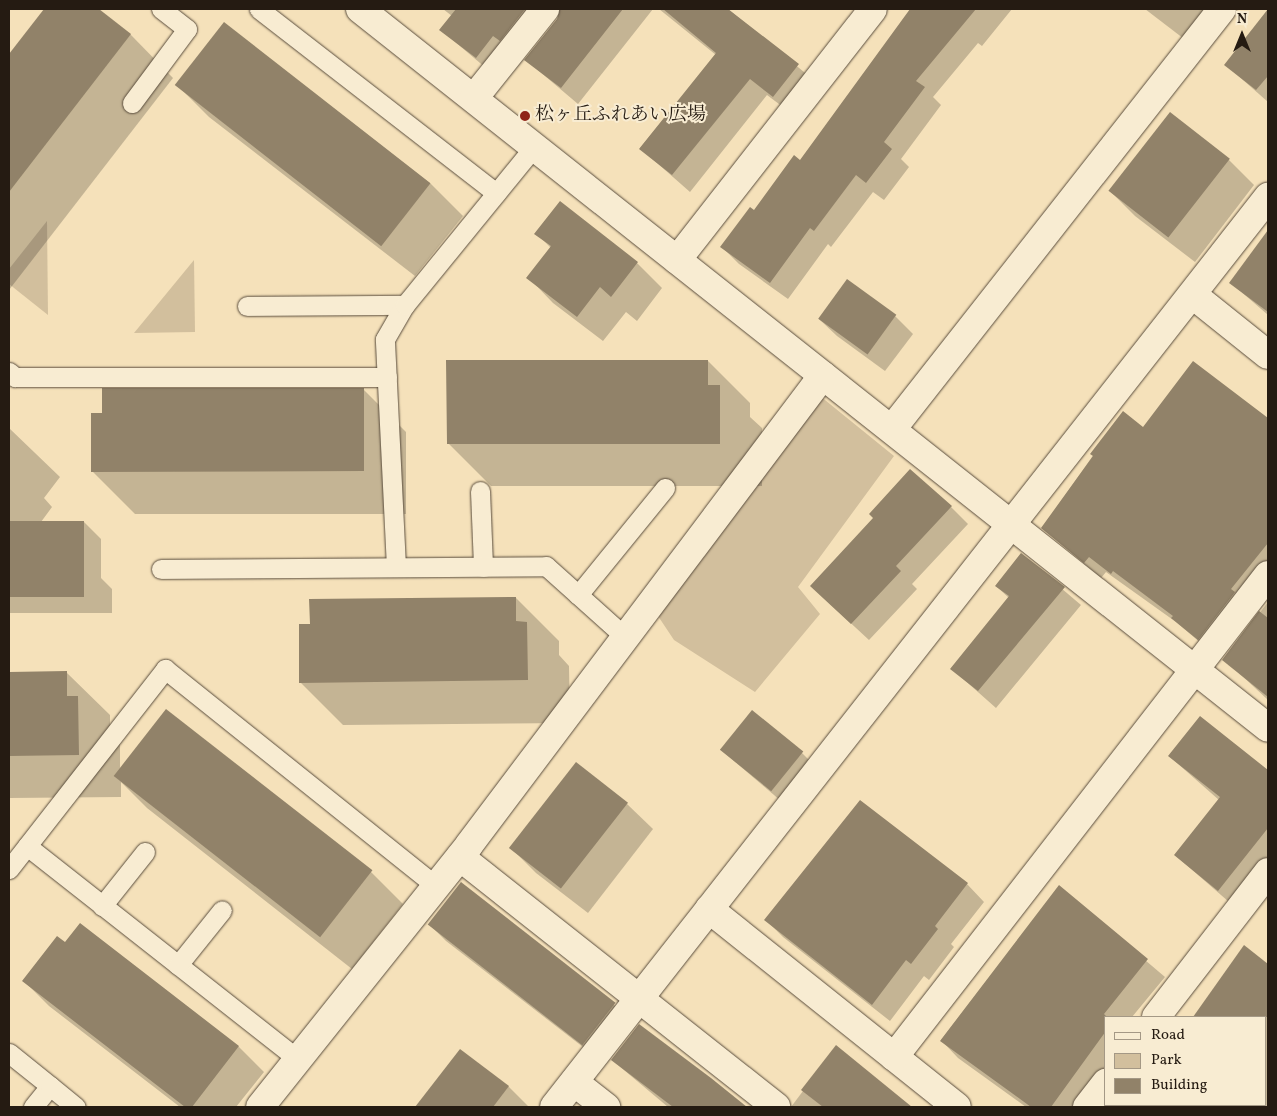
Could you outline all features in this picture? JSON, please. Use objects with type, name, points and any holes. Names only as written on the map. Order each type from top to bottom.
[{"type":"street","points":[[360,9],[676,260],[1011,522],[1268,728]]},
{"type":"street","points":[[474,98],[545,9]]},
{"type":"street","points":[[676,260],[873,9]]},
{"type":"street","points":[[892,429],[1222,9]]},
{"type":"street","points":[[554,1107],[1011,522],[1193,295],[1268,197]]},
{"type":"street","points":[[1193,295],[1268,355]]},
{"type":"street","points":[[260,1107],[460,856],[823,375]]},
{"type":"street","points":[[894,1057],[1268,575]]},
{"type":"street","points":[[460,856],[637,1000],[776,1107]]},
{"type":"street","points":[[1157,1016],[1268,872]]},
{"type":"street","points":[[709,908],[957,1107]]},
{"type":"street","points":[[574,1082],[606,1107]]},
{"type":"street","points":[[1087,1107],[1104,1086]]},
{"type":"lane","points":[[132,103],[187,29],[161,9]]},
{"type":"lane","points":[[259,9],[496,193]]},
{"type":"lane","points":[[396,567],[385,339],[406,305],[534,147]]},
{"type":"lane","points":[[247,306],[406,305]]},
{"type":"lane","points":[[9,372],[15,377],[387,377]]},
{"type":"lane","points":[[578,595],[665,488]]},
{"type":"lane","points":[[480,491],[483,567]]},
{"type":"lane","points":[[161,569],[546,566],[625,637]]},
{"type":"lane","points":[[10,866],[165,670],[436,886]]},
{"type":"lane","points":[[27,846],[298,1059]]},
{"type":"lane","points":[[102,906],[145,852]]},
{"type":"lane","points":[[178,965],[222,910]]},
{"type":"lane","points":[[9,1053],[76,1107]]},
{"type":"lane","points":[[33,1107],[50,1086]]},
{"type":"green space","points":[[47,221],[48,315],[9,284],[9,269]]},
{"type":"green space","points":[[194,260],[195,332],[134,333]]},
{"type":"green space","points":[[820,396],[894,456],[798,587],[820,614],[755,692],[674,640],[658,616]]},
{"type":"building","points":[[44,9],[99,9],[131,34],[9,192],[9,54]]},
{"type":"building","points":[[456,9],[525,9],[500,41],[493,36],[476,58],[439,30]]},
{"type":"building","points":[[560,9],[623,9],[561,88],[524,60],[557,19]]},
{"type":"building","points":[[663,9],[728,9],[799,64],[773,97],[750,79],[672,175],[639,149],[716,53]]},
{"type":"building","points":[[910,9],[976,9],[916,81],[925,87],[884,142],[892,149],[866,183],[856,175],[814,231],[810,228],[770,283],[720,247],[750,207],[754,210],[794,155],[800,160]]},
{"type":"building","points":[[1268,9],[1268,76],[1256,90],[1224,65]]},
{"type":"building","points":[[224,22],[430,183],[381,246],[175,85]]},
{"type":"building","points":[[1170,112],[1230,159],[1168,238],[1108,191]]},
{"type":"building","points":[[560,201],[638,262],[611,297],[600,287],[577,317],[526,278],[551,246],[534,234]]},
{"type":"building","points":[[1268,230],[1268,312],[1229,283]]},
{"type":"building","points":[[847,279],[896,315],[868,354],[818,319]]},
{"type":"building","points":[[446,360],[708,360],[708,385],[720,385],[720,444],[447,444]]},
{"type":"building","points":[[1193,361],[1268,418],[1268,543],[1231,589],[1235,592],[1198,640],[1171,618],[1173,616],[1113,571],[1111,574],[1089,557],[1084,563],[1041,528],[1093,456],[1090,454],[1123,411],[1143,427]]},
{"type":"building","points":[[102,388],[364,388],[364,471],[91,472],[91,413],[102,413]]},
{"type":"building","points":[[910,469],[952,506],[896,566],[901,571],[851,624],[810,586],[873,518],[869,514]]},
{"type":"building","points":[[9,521],[84,521],[84,597],[9,597]]},
{"type":"building","points":[[1021,553],[1065,587],[978,691],[950,669],[1009,596],[995,586]]},
{"type":"building","points":[[516,597],[516,621],[527,622],[528,680],[299,683],[299,624],[310,624],[309,599]]},
{"type":"building","points":[[1259,611],[1268,618],[1268,697],[1222,660]]},
{"type":"building","points":[[67,671],[67,696],[78,696],[79,755],[9,756],[9,672]]},
{"type":"building","points":[[166,709],[372,870],[320,937],[114,776]]},
{"type":"building","points":[[752,710],[803,752],[771,791],[720,750]]},
{"type":"building","points":[[1200,716],[1268,770],[1268,828],[1218,891],[1174,855],[1220,797],[1168,756]]},
{"type":"building","points":[[576,762],[628,803],[561,889],[509,848]]},
{"type":"building","points":[[860,800],[968,883],[935,926],[938,929],[911,964],[906,960],[872,1005],[764,920]]},
{"type":"building","points":[[461,882],[615,1003],[582,1045],[428,925]]},
{"type":"building","points":[[1059,885],[1148,959],[1104,1014],[1106,1016],[1104,1016],[1104,1034],[1051,1107],[1031,1107],[940,1041]]},
{"type":"building","points":[[80,923],[239,1046],[192,1107],[185,1107],[22,981],[57,936],[65,942]]},
{"type":"building","points":[[1244,945],[1268,964],[1268,1017],[1194,1016]]},
{"type":"building","points":[[639,1024],[747,1107],[673,1107],[611,1060]]},
{"type":"building","points":[[836,1045],[912,1107],[823,1107],[801,1090]]},
{"type":"building","points":[[460,1049],[509,1086],[493,1107],[415,1107]]},
{"type":"place","name":"松ヶ丘ふれあい広場","points":[[525,116]]}]
